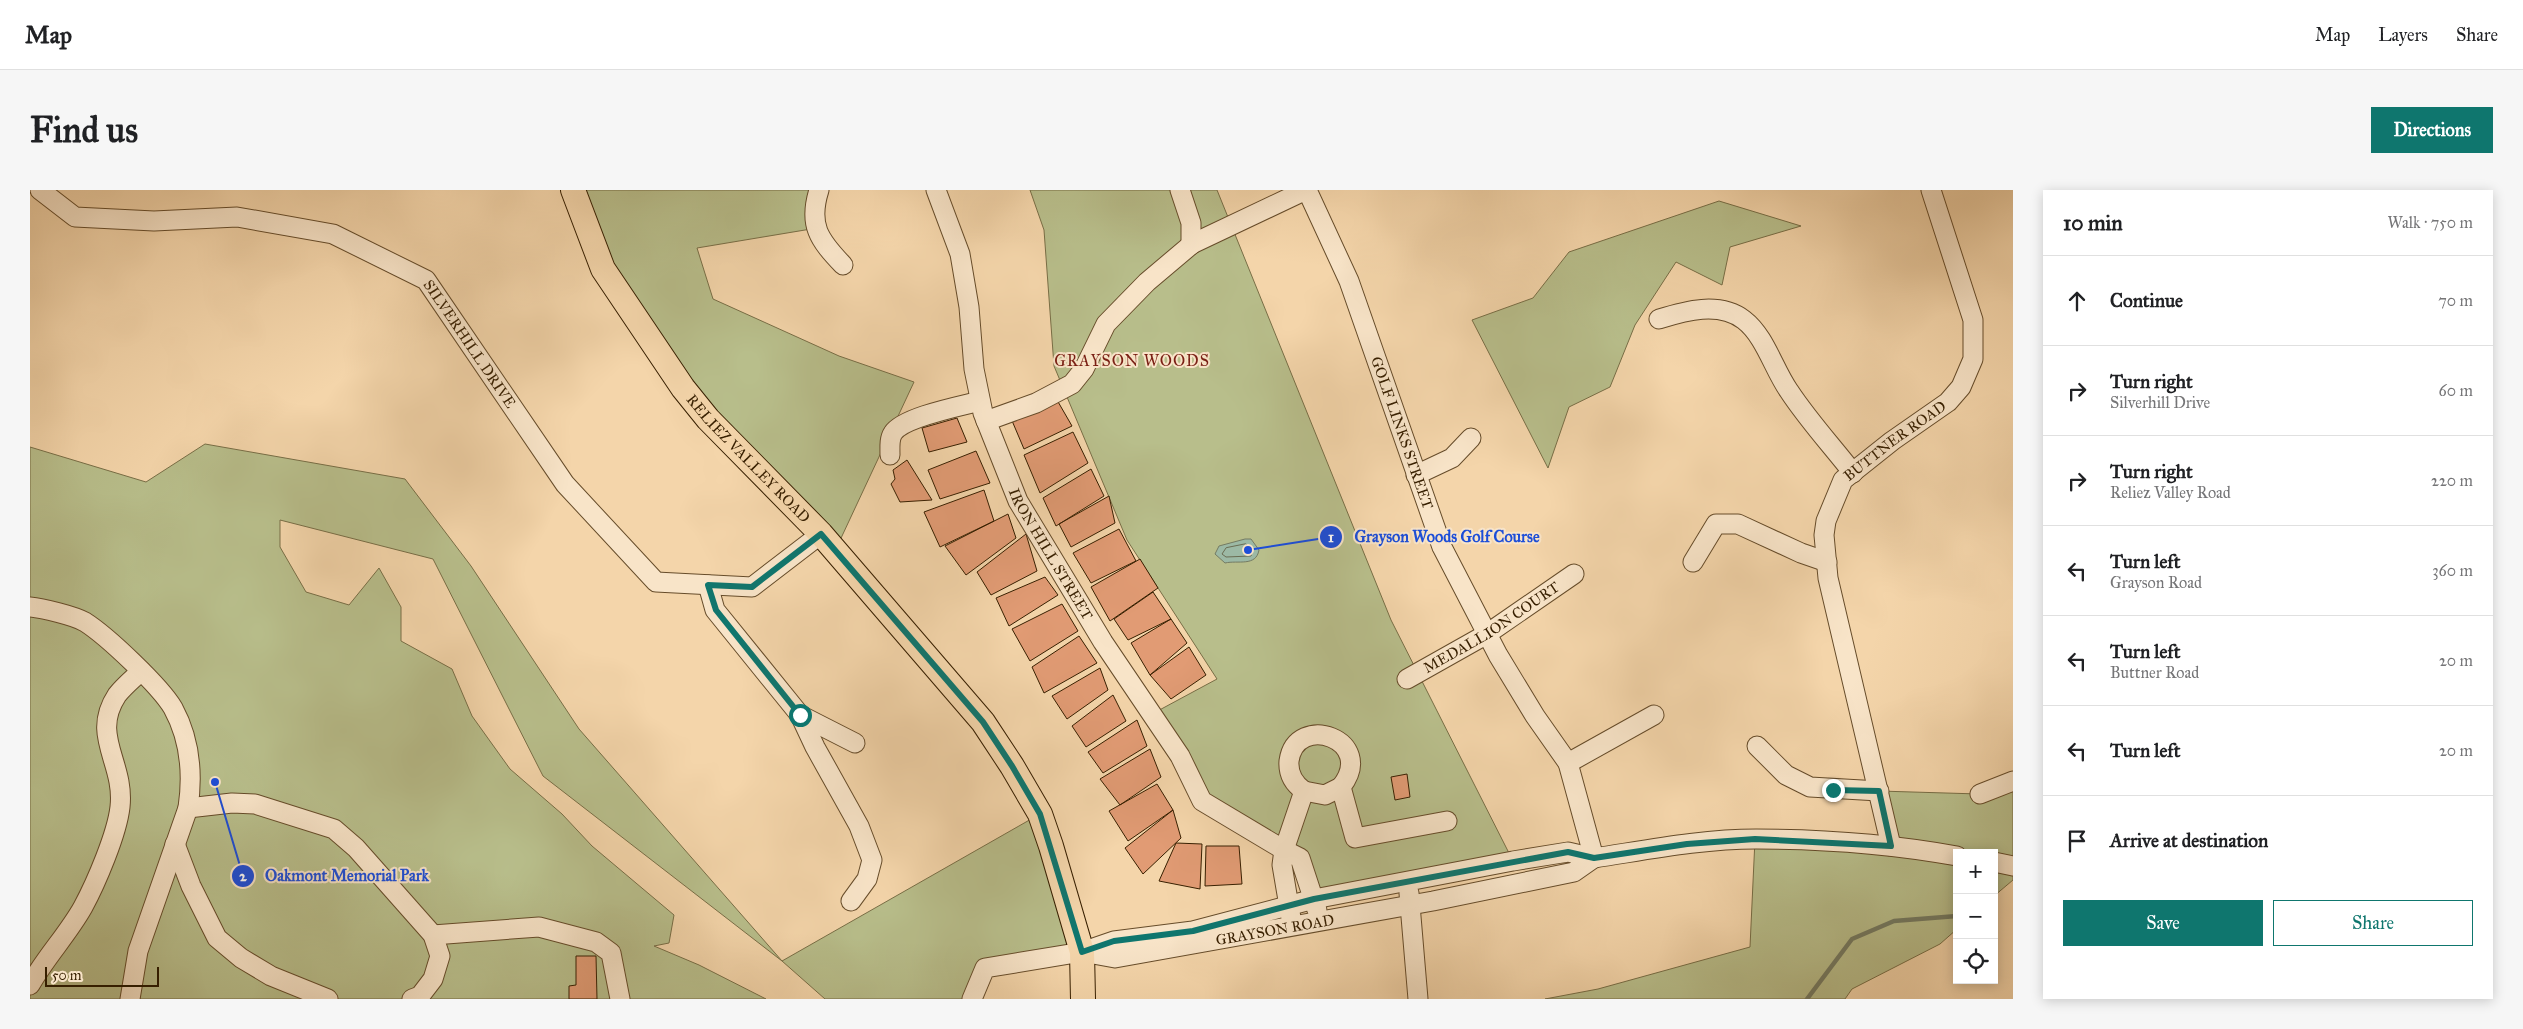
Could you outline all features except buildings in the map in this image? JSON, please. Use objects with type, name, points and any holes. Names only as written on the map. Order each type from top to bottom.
[{"type":"main road","name":"RELIEZ VALLEY ROAD","points":[[573,190],[602,269],[683,388],[708,418],[821,534],[983,722],[1012,766],[1040,814],[1082,952],[1082,999]]},
{"type":"street","name":"SILVERHILL DRIVE","points":[[40,190],[75,218],[154,221],[236,218],[333,234],[426,280],[565,484],[656,582],[752,587],[821,534]]},
{"type":"street","points":[[819,190],[814,206],[816,228],[823,244],[843,264]]},
{"type":"street","name":"IRON HILL STREET","points":[[936,190],[960,254],[969,308],[974,369],[980,401],[1018,502],[1103,642],[1180,756],[1202,801],[1300,858],[1320,921]]},
{"type":"street","points":[[1180,190],[1191,223],[1191,244]]},
{"type":"street","points":[[986,421],[1036,403],[1072,384],[1084,369],[1106,324],[1146,282],[1191,244],[1307,190]]},
{"type":"street","name":"GOLF LINKS STREET","points":[[1307,190],[1349,281],[1442,547],[1487,634],[1535,716],[1568,763],[1594,858]]},
{"type":"street","name":"BUTTNER ROAD","points":[[1891,846],[1828,578],[1824,535],[1826,521],[1843,480],[1892,441],[1948,402],[1961,387],[1974,359],[1974,320],[1931,190]]},
{"type":"street","points":[[1659,319],[1695,308],[1724,311],[1744,320],[1758,338],[1790,394],[1853,473]]},
{"type":"street","points":[[890,455],[892,434],[898,427],[910,421],[980,401]]},
{"type":"street","points":[[1416,475],[1452,458],[1471,438]]},
{"type":"street","points":[[1693,562],[1716,524],[1738,524],[1801,553],[1826,562]]},
{"type":"street","name":"MEDALLION COURT","points":[[1407,679],[1487,634],[1574,574]]},
{"type":"street","points":[[708,585],[716,610],[800,715],[814,748],[859,826],[872,860],[867,879],[851,901]]},
{"type":"street","points":[[30,607],[84,622],[141,671],[173,708],[190,753],[192,785],[188,808],[138,951],[130,999]]},
{"type":"street","points":[[30,986],[83,906],[110,843],[120,809],[121,784],[115,760],[106,739],[109,710],[118,693],[141,671]]},
{"type":"street","points":[[800,715],[855,743]]},
{"type":"street","points":[[1568,763],[1654,715]]},
{"type":"street","points":[[1317,734],[1335,738],[1346,749],[1351,765],[1349,774],[1341,787],[1325,795],[1304,791],[1298,786],[1290,772],[1291,754],[1301,741],[1317,734]]},
{"type":"street","points":[[1757,746],[1786,775],[1810,787],[1879,791]]},
{"type":"street","points":[[1980,794],[2013,781]]},
{"type":"street","points":[[1341,787],[1355,838],[1448,821]]},
{"type":"street","points":[[1293,928],[1282,865],[1284,850],[1304,791]]},
{"type":"street","points":[[188,808],[232,803],[255,804],[334,829],[356,848],[433,935],[440,956],[433,979],[420,996],[412,999]]},
{"type":"street","name":"GRAYSON ROAD","points":[[1082,952],[1114,941],[1193,931],[1314,899],[1568,852],[1594,858],[1687,844],[1755,839],[1891,846],[1953,855]]},
{"type":"street","points":[[175,844],[191,886],[217,938],[241,958],[271,976],[328,999]]},
{"type":"street","name":"GRAYSON ROAD","points":[[1082,952],[1115,958],[1293,928],[1320,921],[1411,905],[1574,872],[1594,858]]},
{"type":"street","points":[[1998,863],[2013,866]]},
{"type":"street","points":[[1407,882],[1411,905],[1418,999]]},
{"type":"street","points":[[433,935],[540,927],[596,942],[611,953],[620,999]]},
{"type":"street","points":[[972,999],[985,968],[1082,952]]},
{"type":"green space","points":[[573,190],[819,190],[817,228],[697,248],[713,299],[839,356],[914,382],[835,551],[708,419],[603,269]]},
{"type":"green space","points":[[1030,190],[1217,190],[1391,620],[1513,861],[1316,899],[1301,856],[1202,801],[1152,714],[1217,679],[1127,540],[1054,366],[1044,230]]},
{"type":"green space","points":[[1719,201],[1801,226],[1730,247],[1722,285],[1676,262],[1635,325],[1610,387],[1569,407],[1548,468],[1472,320],[1533,298],[1569,252]]},
{"type":"green space","points":[[205,444],[405,479],[471,566],[579,729],[782,961],[543,776],[433,559],[280,520],[280,547],[306,592],[349,605],[379,568],[401,607],[401,641],[452,669],[472,716],[510,769],[562,814],[592,846],[674,915],[669,943],[654,946],[699,965],[766,999],[30,999],[30,447],[146,482]]},
{"type":"green space","points":[[2013,781],[2013,880],[1998,893],[1998,849],[1953,849],[1953,933],[1940,944],[1852,989],[1845,999],[1545,999],[1598,989],[1750,947],[1755,839],[1891,846],[1879,791],[1979,794]]},
{"type":"green space","points":[[1040,814],[1082,952],[985,968],[972,999],[825,999],[782,961]]},
{"type":"water","points":[[1251,539],[1259,550],[1254,559],[1250,561],[1225,563],[1215,554],[1219,546]]},
{"type":"waterway","points":[[1807,999],[1852,939],[1894,921],[1953,916]]},
{"type":"place","name":"Grayson Woods Golf Course","points":[[1248,550]]},
{"type":"place","name":"Oakmont Memorial Park","points":[[215,782]]},
{"type":"district","name":"GRAYSON WOODS","points":[[1132,360]]},
{"type":"route","points":[[800,715],[716,610],[708,585],[752,587],[821,534],[983,722],[1012,766],[1040,814],[1082,952],[1114,941],[1193,931],[1314,899],[1568,852],[1594,858],[1687,844],[1755,839],[1891,846],[1879,791],[1833,790]]}]
